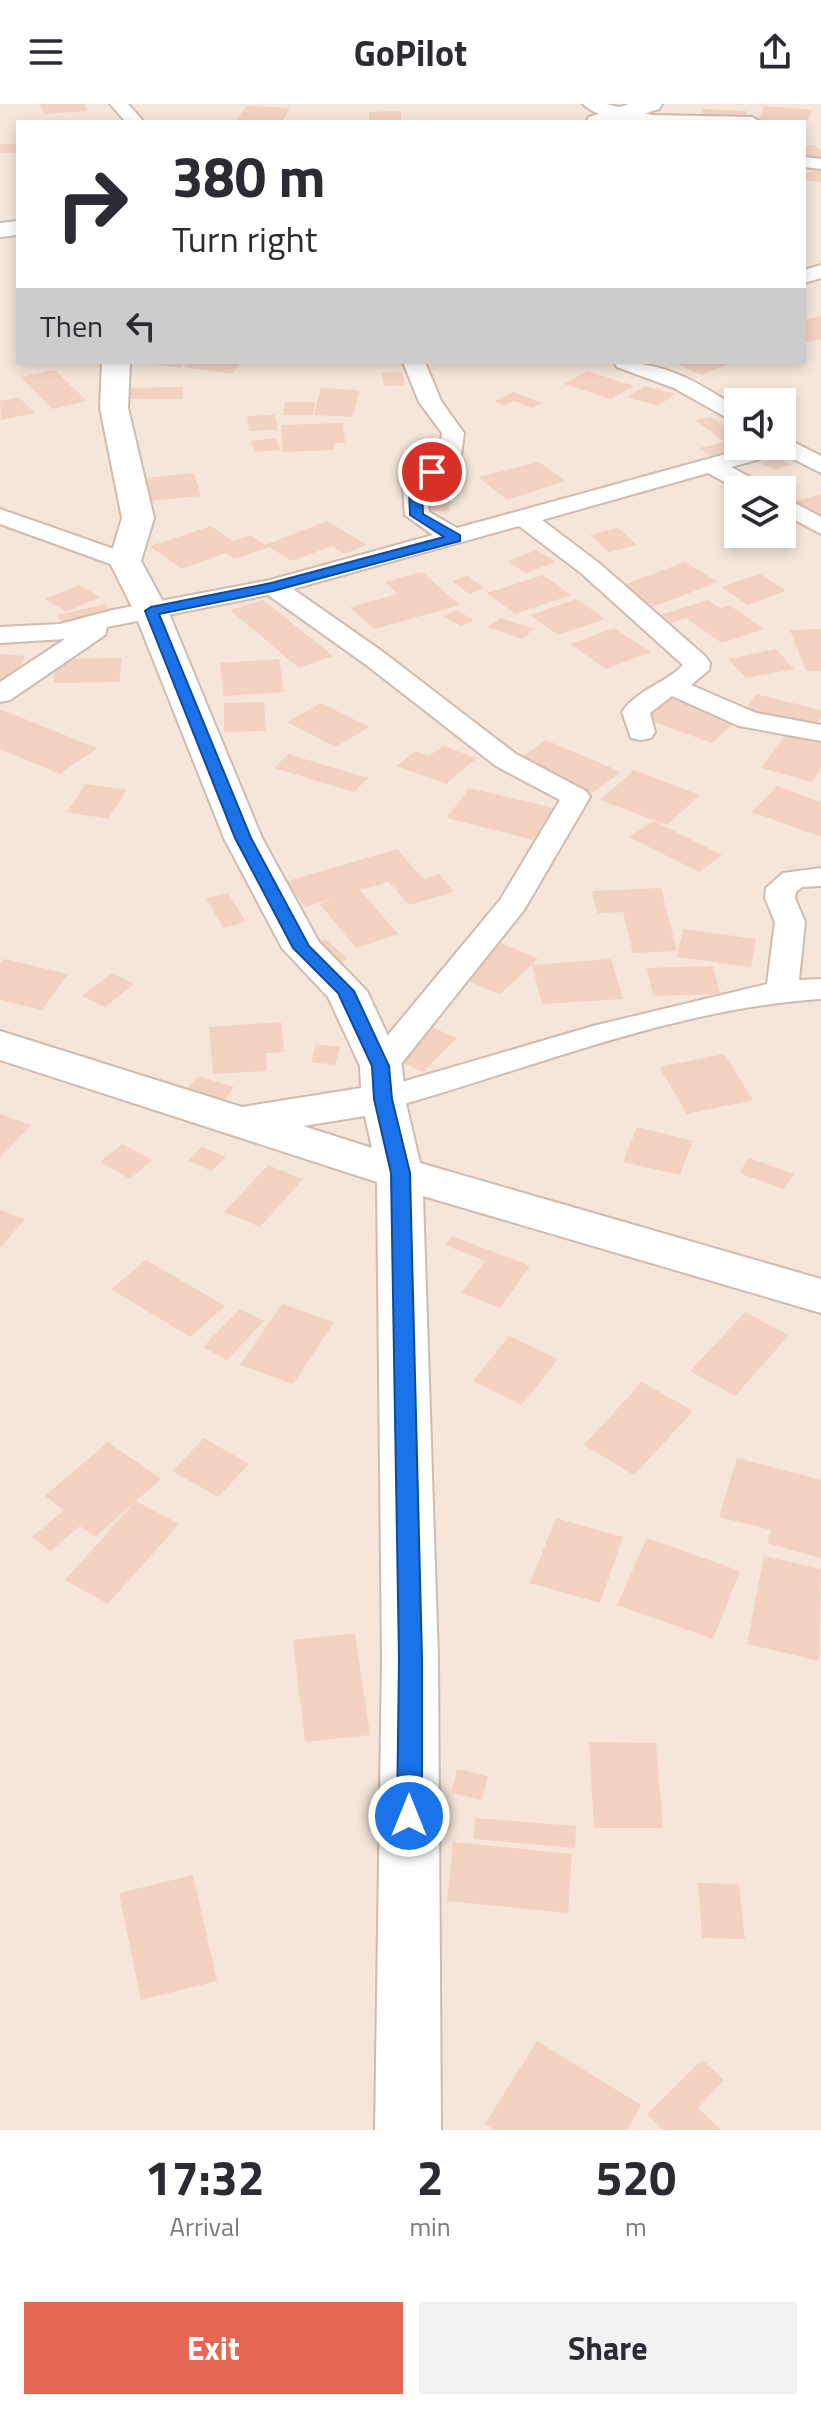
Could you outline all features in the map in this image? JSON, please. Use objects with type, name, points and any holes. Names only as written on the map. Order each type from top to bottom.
[{"type":"street","points":[[119,104],[133,120]]},
{"type":"street","points":[[592,104],[620,115],[656,120]]},
{"type":"street","points":[[604,120],[651,104]]},
{"type":"street","points":[[116,364],[114,408],[138,518],[125,561]]},
{"type":"street","points":[[415,364],[430,402],[453,433],[450,455],[415,488],[417,515],[456,538]]},
{"type":"street","points":[[640,364],[682,383],[724,408]]},
{"type":"street","points":[[796,442],[821,436]]},
{"type":"street","points":[[796,453],[821,466]]},
{"type":"street","points":[[0,635],[61,632],[113,618],[273,587],[732,460]]},
{"type":"street","points":[[712,466],[731,476]]},
{"type":"street","points":[[796,512],[821,527]]},
{"type":"street","points":[[0,516],[125,561],[151,611],[243,838],[302,948],[346,991],[382,1082],[400,1173],[410,1659],[408,2130]]},
{"type":"street","points":[[524,518],[590,568],[697,663],[696,670],[673,687],[642,702],[636,712],[641,732]]},
{"type":"street","points":[[273,587],[374,658],[506,760],[576,797],[513,904],[382,1082]]},
{"type":"street","points":[[0,694],[113,618]]},
{"type":"street","points":[[673,687],[749,720],[821,733]]},
{"type":"street","points":[[782,990],[790,922],[780,898],[781,888],[794,879],[821,877]]},
{"type":"street","points":[[237,1122],[382,1082],[522,1055],[689,1011],[782,990],[821,989]]},
{"type":"street","points":[[0,1045],[400,1173],[821,1296]]},
{"type":"shaded area","points":[[0,104],[821,104],[821,2130],[0,2130]]},
{"type":"building","points":[[40,104],[84,104],[87,111],[44,114]]},
{"type":"building","points":[[246,106],[290,108],[283,120],[237,120]]},
{"type":"building","points":[[764,106],[812,110],[806,121],[759,120]]},
{"type":"building","points":[[703,109],[746,111],[746,120],[702,120]]},
{"type":"building","points":[[401,111],[401,120],[369,120],[369,112]]},
{"type":"building","points":[[0,144],[16,144],[16,153],[0,153]]},
{"type":"building","points":[[815,145],[821,151],[821,158],[806,159],[806,146]]},
{"type":"building","points":[[821,169],[821,182],[806,180],[806,173]]},
{"type":"building","points":[[821,316],[821,339],[806,343],[806,320]]},
{"type":"building","points":[[153,364],[183,364],[180,368]]},
{"type":"building","points":[[186,364],[241,364],[232,374],[183,367]]},
{"type":"building","points":[[676,364],[728,364],[702,375]]},
{"type":"building","points":[[55,370],[87,401],[52,409],[20,377]]},
{"type":"building","points":[[587,371],[634,386],[611,399],[564,384]]},
{"type":"building","points":[[402,372],[405,385],[384,386],[381,373]]},
{"type":"building","points":[[644,386],[675,394],[658,406],[627,397]]},
{"type":"building","points":[[183,387],[182,399],[127,399],[129,388]]},
{"type":"building","points":[[321,388],[359,390],[353,417],[314,415]]},
{"type":"building","points":[[514,392],[543,403],[533,408],[514,401],[504,405],[494,401]]},
{"type":"building","points":[[19,397],[35,413],[1,420],[0,401]]},
{"type":"building","points":[[285,402],[315,402],[313,415],[283,415]]},
{"type":"building","points":[[275,415],[278,430],[249,431],[247,416]]},
{"type":"building","points":[[711,417],[724,426],[724,441],[695,420]]},
{"type":"building","points":[[343,423],[345,443],[334,443],[334,450],[283,452],[281,425]]},
{"type":"building","points":[[276,438],[280,450],[255,452],[250,441]]},
{"type":"building","points":[[724,442],[724,452],[710,456],[699,448]]},
{"type":"building","points":[[783,460],[791,465],[774,470],[761,463]]},
{"type":"building","points":[[539,462],[565,481],[507,500],[478,477]]},
{"type":"building","points":[[194,473],[201,496],[139,502],[133,479]]},
{"type":"building","points":[[426,485],[453,487],[448,512],[420,510]]},
{"type":"building","points":[[821,494],[821,518],[796,501]]},
{"type":"building","points":[[327,521],[367,545],[344,554],[332,546],[292,561],[269,547],[234,559],[226,553],[181,569],[150,546],[211,526],[233,541],[251,535],[265,545]]},
{"type":"building","points":[[618,528],[637,545],[609,552],[590,535]]},
{"type":"building","points":[[537,550],[556,562],[526,573],[507,561]]},
{"type":"building","points":[[685,562],[718,582],[653,607],[623,585]]},
{"type":"building","points":[[422,572],[460,605],[374,629],[350,607],[398,594],[385,582]]},
{"type":"building","points":[[760,574],[786,591],[748,605],[721,587]]},
{"type":"building","points":[[543,575],[571,595],[515,614],[487,593]]},
{"type":"building","points":[[467,576],[485,588],[469,594],[452,581]]},
{"type":"building","points":[[79,585],[100,597],[66,612],[45,599]]},
{"type":"building","points":[[577,599],[605,619],[558,635],[530,615]]},
{"type":"building","points":[[263,600],[333,656],[299,668],[230,610]]},
{"type":"building","points":[[708,600],[720,608],[729,605],[764,629],[722,643],[686,618],[665,625],[654,617]]},
{"type":"building","points":[[105,604],[114,615],[66,627],[57,615]]},
{"type":"building","points":[[456,610],[474,620],[461,626],[443,616]]},
{"type":"building","points":[[500,618],[534,629],[522,639],[488,627]]},
{"type":"building","points":[[614,628],[651,652],[606,669],[570,644]]},
{"type":"building","points":[[821,629],[821,671],[806,671],[790,630]]},
{"type":"building","points":[[776,649],[794,669],[746,678],[728,659]]},
{"type":"building","points":[[0,654],[25,656],[11,683],[0,682]]},
{"type":"building","points":[[122,658],[119,682],[53,683],[57,659]]},
{"type":"building","points":[[279,659],[284,692],[224,696],[220,663]]},
{"type":"building","points":[[756,694],[821,710],[821,717],[813,731],[743,714]]},
{"type":"building","points":[[666,696],[736,721],[712,743],[642,718]]},
{"type":"building","points":[[264,702],[266,731],[224,732],[224,703]]},
{"type":"building","points":[[321,703],[369,727],[336,747],[287,722]]},
{"type":"building","points":[[0,709],[97,748],[60,774],[0,749]]},
{"type":"building","points":[[788,730],[821,739],[821,768],[812,782],[761,768]]},
{"type":"building","points":[[546,740],[621,772],[591,794],[516,761]]},
{"type":"building","points":[[443,746],[477,758],[446,784],[397,766],[415,751],[429,756]]},
{"type":"building","points":[[288,754],[368,778],[354,792],[274,768]]},
{"type":"building","points":[[634,770],[700,795],[667,825],[600,800]]},
{"type":"building","points":[[86,784],[127,790],[108,819],[67,812]]},
{"type":"building","points":[[777,786],[821,802],[821,837],[752,812]]},
{"type":"building","points":[[469,788],[554,808],[533,840],[447,818]]},
{"type":"building","points":[[654,821],[722,855],[699,872],[629,837]]},
{"type":"building","points":[[397,849],[423,879],[439,874],[454,892],[409,905],[389,882],[360,890],[398,934],[356,948],[320,904],[334,898],[305,907],[285,882]]},
{"type":"building","points":[[661,888],[677,951],[633,953],[623,912],[597,913],[592,891]]},
{"type":"building","points":[[228,893],[246,922],[223,928],[206,898]]},
{"type":"building","points":[[683,929],[756,939],[751,967],[677,957]]},
{"type":"building","points":[[325,939],[348,959],[330,967],[308,946]]},
{"type":"building","points":[[501,943],[538,959],[500,994],[463,979]]},
{"type":"building","points":[[4,959],[68,974],[42,1010],[0,1000],[0,964]]},
{"type":"building","points":[[611,959],[623,999],[542,1004],[532,965]]},
{"type":"building","points":[[713,966],[720,994],[653,996],[647,968]]},
{"type":"building","points":[[112,973],[134,984],[105,1007],[82,996]]},
{"type":"building","points":[[281,1022],[284,1052],[266,1053],[267,1071],[213,1074],[209,1027]]},
{"type":"building","points":[[425,1024],[457,1038],[423,1072],[390,1057]]},
{"type":"building","points":[[316,1044],[340,1047],[335,1065],[311,1062]]},
{"type":"building","points":[[724,1054],[753,1100],[687,1114],[659,1067]]},
{"type":"building","points":[[198,1076],[234,1087],[221,1104],[184,1092]]},
{"type":"building","points":[[0,1114],[31,1125],[0,1158]]},
{"type":"building","points":[[637,1127],[693,1141],[680,1175],[623,1162]]},
{"type":"building","points":[[122,1144],[152,1160],[130,1179],[100,1162]]},
{"type":"building","points":[[202,1147],[226,1157],[212,1171],[188,1161]]},
{"type":"building","points":[[749,1158],[794,1174],[784,1189],[739,1173]]},
{"type":"building","points":[[268,1165],[303,1179],[260,1227],[224,1212]]},
{"type":"building","points":[[0,1210],[25,1219],[0,1248]]},
{"type":"building","points":[[452,1236],[530,1266],[500,1308],[462,1293],[485,1261],[445,1245]]},
{"type":"building","points":[[146,1260],[225,1306],[190,1337],[111,1289]]},
{"type":"building","points":[[282,1304],[334,1322],[293,1384],[240,1365]]},
{"type":"building","points":[[240,1309],[264,1321],[227,1360],[203,1347]]},
{"type":"building","points":[[745,1312],[789,1335],[735,1396],[690,1371]]},
{"type":"building","points":[[509,1336],[558,1359],[522,1405],[473,1381]]},
{"type":"building","points":[[642,1382],[693,1411],[634,1475],[584,1445]]},
{"type":"building","points":[[204,1438],[249,1464],[218,1497],[172,1471]]},
{"type":"building","points":[[108,1442],[161,1479],[95,1537],[80,1526],[50,1551],[32,1537],[64,1510],[45,1496]]},
{"type":"building","points":[[737,1458],[821,1480],[821,1558],[767,1543],[771,1530],[719,1517]]},
{"type":"building","points":[[136,1501],[179,1524],[108,1604],[65,1580]]},
{"type":"building","points":[[556,1518],[623,1537],[600,1603],[530,1583]]},
{"type":"building","points":[[647,1538],[740,1571],[713,1639],[617,1605]]},
{"type":"building","points":[[764,1556],[821,1569],[819,1661],[747,1644]]},
{"type":"building","points":[[355,1633],[370,1735],[305,1742],[293,1640]]},
{"type":"building","points":[[589,1742],[656,1743],[663,1828],[594,1828]]},
{"type":"building","points":[[457,1769],[488,1776],[482,1800],[451,1793]]},
{"type":"building","points":[[475,1818],[576,1826],[575,1848],[474,1839]]},
{"type":"building","points":[[453,1842],[572,1854],[568,1913],[447,1901]]},
{"type":"building","points":[[193,1875],[217,1981],[141,2000],[119,1893]]},
{"type":"building","points":[[698,1883],[739,1884],[745,1939],[702,1938]]},
{"type":"building","points":[[537,2041],[641,2105],[627,2130],[494,2130],[485,2124]]},
{"type":"building","points":[[702,2060],[724,2080],[698,2108],[721,2130],[663,2130],[647,2114]]},
{"type":"route","points":[[409,1816],[410,1659],[400,1173],[383,1099],[381,1066],[346,991],[302,948],[243,838],[151,611],[273,587],[456,538],[417,515],[415,488],[432,472]]}]
